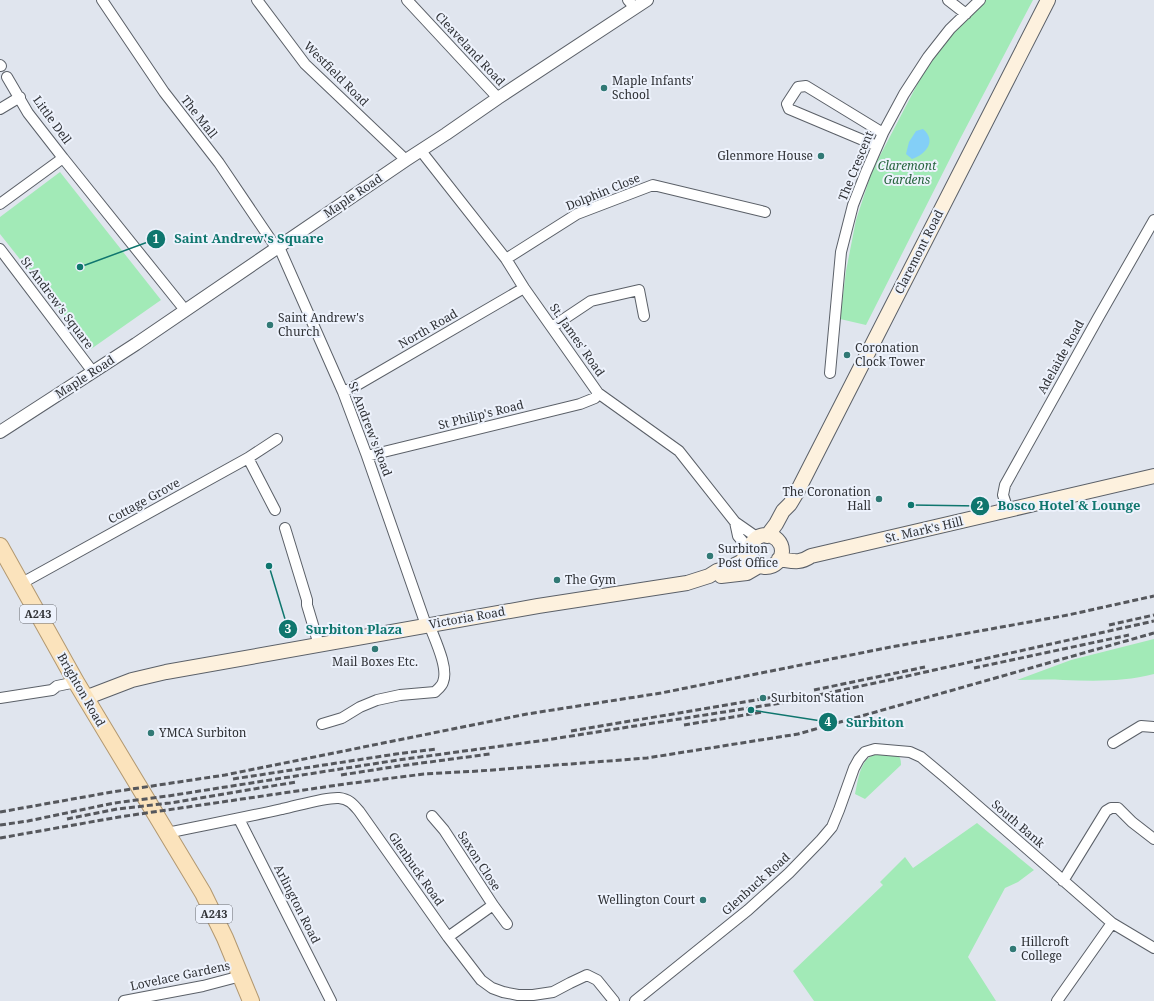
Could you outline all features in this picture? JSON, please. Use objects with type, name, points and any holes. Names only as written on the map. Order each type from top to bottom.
[{"type":"main road","name":"Claremont Road","points":[[762,537],[776,524],[783,511],[790,504],[1048,0]]},
{"type":"main road","name":"St. Mark's Hill","points":[[780,550],[796,562],[804,561],[811,556],[1154,476]]},
{"type":"main road","name":"Claremont Road","points":[[780,550],[781,533],[790,512],[790,504]]},
{"type":"main road","points":[[762,537],[772,537],[780,550],[775,564],[769,567],[759,566],[750,556],[752,544],[755,539],[762,537]]},
{"type":"main road","name":"Brighton Road","points":[[0,546],[76,682],[167,833]]},
{"type":"main road","name":"Victoria Road","points":[[710,576],[717,571],[741,562],[750,551]]},
{"type":"main road","name":"Victoria Road","points":[[86,698],[132,680],[148,676],[538,606],[687,583],[710,576],[747,573],[759,566]]},
{"type":"main road","name":"A243","points":[[167,833],[216,917],[251,1001]]},
{"type":"street","name":"The Mall","points":[[102,0],[164,92],[219,163],[273,243],[279,247]]},
{"type":"street","name":"Westfield Road","points":[[257,0],[305,64],[406,160]]},
{"type":"street","name":"Cleaveland Road","points":[[408,0],[498,98]]},
{"type":"street","name":"Maple Road","points":[[0,432],[136,344],[421,151],[631,4],[646,0]]},
{"type":"street","points":[[948,0],[966,14]]},
{"type":"street","name":"The Crescent","points":[[830,373],[841,252],[853,205],[866,172],[883,133],[904,94],[928,56],[950,29],[980,0]]},
{"type":"street","name":"Little Dell","points":[[7,77],[28,113],[63,158]]},
{"type":"street","points":[[877,146],[789,109],[788,104],[798,87],[806,86],[883,133]]},
{"type":"street","points":[[0,109],[20,97]]},
{"type":"street","name":"St. James' Road","points":[[421,151],[506,259],[524,288],[598,393],[679,451],[735,522],[762,537]]},
{"type":"street","points":[[0,204],[63,158],[185,310]]},
{"type":"street","name":"Dolphin Close","points":[[506,259],[576,214],[653,185],[765,212]]},
{"type":"street","name":"Adelaide Road","points":[[1008,510],[1003,495],[1005,485],[1154,220]]},
{"type":"street","name":"St Andrew's Road","points":[[279,247],[343,392],[428,625],[444,664],[445,674],[443,683],[435,692],[400,695],[377,700],[360,707],[342,718],[322,724]]},
{"type":"street","name":"St Andrew's Square","points":[[0,249],[93,372]]},
{"type":"street","name":"North Road","points":[[343,392],[524,288]]},
{"type":"street","points":[[552,327],[591,302],[640,290],[644,316]]},
{"type":"street","name":"St Philip's Road","points":[[367,456],[580,404],[595,398],[598,393]]},
{"type":"street","name":"Cottage Grove","points":[[22,583],[248,458],[277,439]]},
{"type":"street","points":[[248,458],[275,510]]},
{"type":"street","name":"St. James' Road","points":[[735,522],[738,536],[750,551]]},
{"type":"street","points":[[286,528],[319,645]]},
{"type":"street","points":[[0,698],[52,690],[57,686],[76,682]]},
{"type":"street","points":[[1114,743],[1141,726],[1154,726]]},
{"type":"street","name":"South Bank","points":[[859,759],[865,752],[875,749],[910,752],[921,757],[1112,923],[1154,948]]},
{"type":"street","name":"Glenbuck Road","points":[[635,1001],[748,910],[789,873],[821,840],[832,827],[854,768],[859,759]]},
{"type":"street","name":"Glenbuck Road","points":[[167,833],[239,819],[323,800],[337,798],[346,799],[352,803],[448,937],[482,980],[492,988],[511,994],[533,995],[553,992],[587,975],[597,980],[614,1001]]},
{"type":"street","points":[[1063,881],[1106,811],[1111,808],[1118,808],[1132,822],[1154,839]]},
{"type":"street","name":"Saxon Close","points":[[432,816],[447,828],[493,906],[507,924]]},
{"type":"street","name":"Arlington Road","points":[[239,819],[331,1001]]},
{"type":"street","name":"Saxon Close","points":[[448,937],[493,906]]},
{"type":"street","points":[[1057,1001],[1112,923]]},
{"type":"street","name":"Lovelace Gardens","points":[[124,1001],[203,986],[241,976]]},
{"type":"green space","name":"Claremont Gardens","points":[[985,0],[1033,0],[960,139],[866,325],[840,319],[846,271],[856,220],[872,171],[932,56]]},
{"type":"green space","points":[[60,172],[161,300],[91,349],[0,234],[0,217]]},
{"type":"green space","points":[[1154,639],[1154,674],[1143,677],[1086,681],[1017,680],[1071,660]]},
{"type":"green space","points":[[889,753],[900,757],[901,765],[865,799],[855,794],[859,776],[866,760],[876,754]]},
{"type":"green space","points":[[977,823],[1034,870],[1018,882],[1005,888],[968,957],[996,1001],[814,1001],[793,971],[883,885],[880,882],[905,857],[913,868]]},
{"type":"water","points":[[923,129],[929,138],[928,147],[922,154],[912,159],[906,154],[909,142],[916,131]]},
{"type":"railway","points":[[0,812],[112,792],[225,775],[527,714],[661,693],[891,647],[1068,615],[1154,596]]},
{"type":"railway","points":[[1109,625],[1154,615]]},
{"type":"railway","points":[[0,825],[28,821],[114,803],[398,760],[546,740],[781,703],[1154,621]]},
{"type":"railway","points":[[0,838],[119,817],[345,784],[424,774],[647,758],[798,734],[1154,633]]},
{"type":"railway","points":[[974,668],[1129,635]]},
{"type":"railway","points":[[814,690],[925,667]]},
{"type":"railway","points":[[571,731],[792,694]]},
{"type":"railway","points":[[684,725],[763,712]]},
{"type":"railway","points":[[233,779],[436,749]]},
{"type":"railway","points":[[341,775],[490,754]]},
{"type":"railway","points":[[67,819],[117,809],[170,803],[296,782]]},
{"type":"place","name":"Maple Infants' School","points":[[604,88]]},
{"type":"place","name":"Glenmore House","points":[[821,156]]},
{"type":"place","name":"Saint Andrew's Square","points":[[80,267]]},
{"type":"place","name":"Saint Andrew's Church","points":[[270,325]]},
{"type":"place","name":"Coronation Clock Tower","points":[[847,355]]},
{"type":"place","name":"The Coronation Hall","points":[[879,499]]},
{"type":"place","name":"Bosco Hotel & Lounge","points":[[911,505]]},
{"type":"place","name":"Surbiton Post Office","points":[[710,556]]},
{"type":"place","name":"Surbiton Plaza","points":[[269,566]]},
{"type":"place","name":"The Gym","points":[[557,580]]},
{"type":"place","name":"Mail Boxes Etc.","points":[[375,649]]},
{"type":"place","name":"Surbiton Station","points":[[763,698]]},
{"type":"place","name":"Surbiton","points":[[751,710]]},
{"type":"place","name":"YMCA Surbiton","points":[[151,733]]},
{"type":"place","name":"Wellington Court","points":[[703,900]]},
{"type":"place","name":"Hillcroft College","points":[[1013,949]]}]
